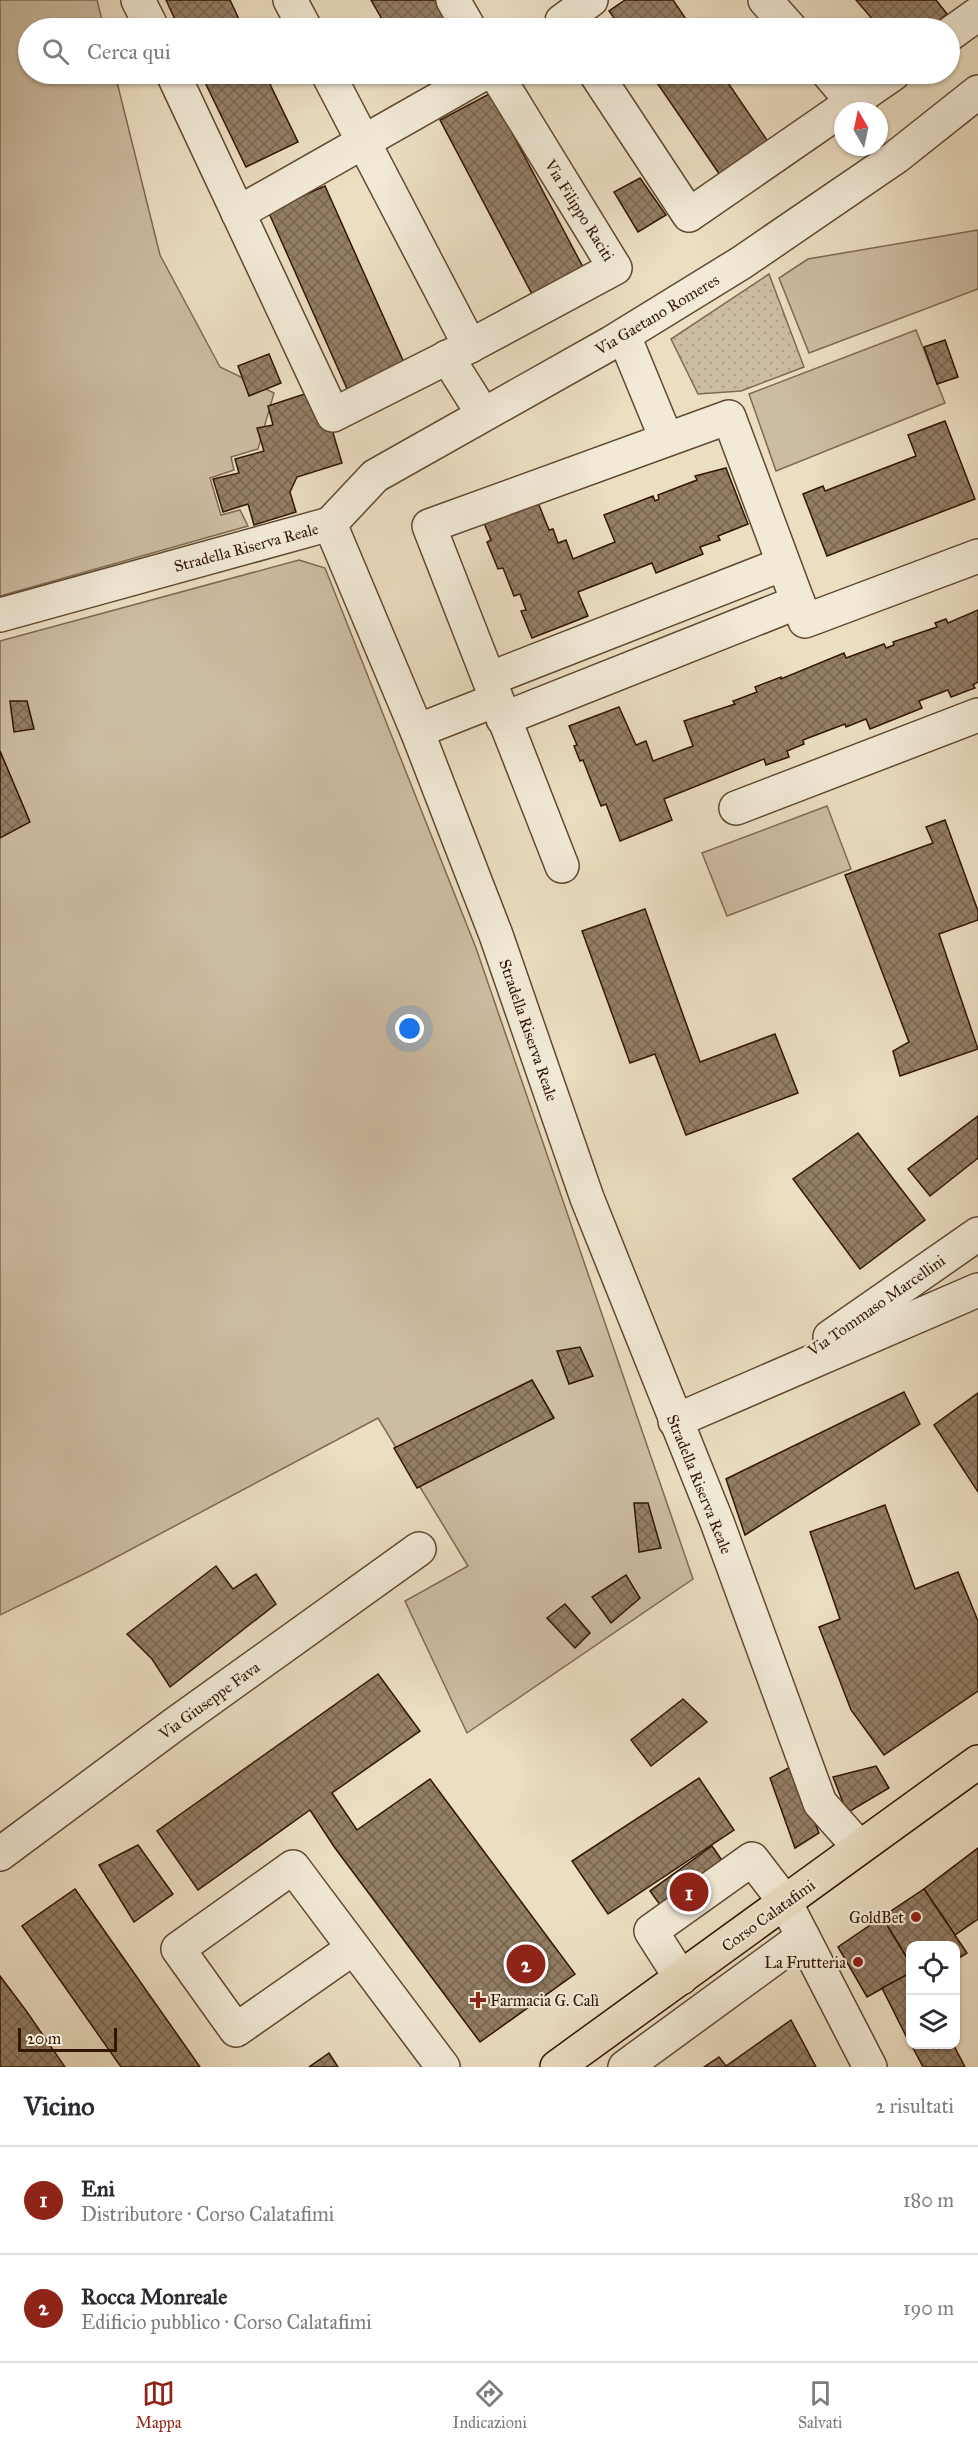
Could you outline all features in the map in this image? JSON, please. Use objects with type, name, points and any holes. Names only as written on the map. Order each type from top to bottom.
[{"type":"main road","name":"Corso Calatafimi","points":[[564,2065],[978,1762]]},
{"type":"street","points":[[138,0],[147,18]]},
{"type":"street","points":[[290,0],[300,18]]},
{"type":"street","points":[[453,0],[463,18]]},
{"type":"street","points":[[559,17],[591,0]]},
{"type":"street","points":[[765,0],[781,18]]},
{"type":"street","points":[[960,27],[978,14]]},
{"type":"street","name":"Via Filippo Raciti","points":[[178,84],[333,415],[458,352],[615,268],[502,84]]},
{"type":"street","points":[[333,84],[364,142],[458,352],[483,414]]},
{"type":"street","points":[[238,213],[466,84]]},
{"type":"street","points":[[603,84],[689,215],[834,121]]},
{"type":"street","points":[[838,84],[854,102]]},
{"type":"street","points":[[862,102],[882,84]]},
{"type":"street","name":"Via Gaetano Romeres","points":[[888,146],[978,92]]},
{"type":"street","name":"Via Gaetano Romeres","points":[[330,524],[375,476],[624,336],[741,263],[875,156]]},
{"type":"street","points":[[624,336],[666,438]]},
{"type":"street","points":[[562,866],[429,526],[729,417],[805,621],[978,556]]},
{"type":"street","name":"Stradella Riserva Reale","points":[[0,615],[330,524],[417,731],[496,935],[587,1197],[717,1522],[820,1803],[859,1847]]},
{"type":"street","points":[[417,731],[496,699],[783,564]]},
{"type":"street","points":[[496,699],[798,602]]},
{"type":"street","points":[[736,808],[978,715]]},
{"type":"street","name":"Via Tommaso Marcellini","points":[[774,1376],[978,1234]]},
{"type":"street","name":"Via Tommaso Marcellini","points":[[675,1421],[774,1376],[978,1290]]},
{"type":"street","name":"Via Giuseppe Fava","points":[[0,1854],[175,1724],[420,1549]]},
{"type":"street","points":[[681,1978],[651,1931],[752,1859],[786,1902],[870,2067]]},
{"type":"street","points":[[352,1949],[236,2030],[178,1949],[293,1867],[443,2067]]},
{"type":"street","points":[[625,2067],[803,1937]]},
{"type":"shaded area","points":[[0,0],[97,0],[102,18],[18,18],[18,84],[117,84],[160,255],[220,367],[274,393],[258,449],[231,457],[234,470],[210,478],[221,515],[240,510],[248,526],[0,596]]},
{"type":"shaded area","points":[[978,230],[978,289],[809,353],[779,278],[808,259]]},
{"type":"shaded area","points":[[769,274],[804,367],[741,391],[698,394],[671,339]]},
{"type":"shaded area","points":[[916,330],[945,403],[776,471],[749,394]]},
{"type":"shaded area","points":[[299,560],[325,568],[476,948],[693,1579],[467,1733],[405,1601],[468,1566],[378,1418],[92,1570],[0,1615],[0,641]]},
{"type":"shaded area","points":[[827,806],[851,869],[727,916],[702,853]]},
{"type":"building","points":[[166,0],[230,0],[238,18],[174,18]]},
{"type":"building","points":[[371,0],[438,0],[448,18],[381,18]]},
{"type":"building","points":[[625,0],[673,0],[685,18],[614,18],[609,11]]},
{"type":"building","points":[[856,0],[936,0],[947,14],[942,18],[871,18]]},
{"type":"building","points":[[206,84],[270,84],[298,142],[246,167]]},
{"type":"building","points":[[658,84],[729,84],[771,146],[722,178]]},
{"type":"building","points":[[491,93],[584,269],[533,296],[440,120]]},
{"type":"building","points":[[640,178],[666,215],[638,232],[614,192]]},
{"type":"building","points":[[325,186],[405,365],[348,391],[268,211]]},
{"type":"building","points":[[945,340],[958,377],[937,384],[924,347]]},
{"type":"building","points":[[269,354],[281,383],[249,396],[238,366]]},
{"type":"building","points":[[320,389],[342,463],[297,477],[290,492],[296,512],[254,525],[248,504],[223,512],[213,479],[239,473],[235,459],[264,451],[257,428],[273,425],[268,406]]},
{"type":"building","points":[[945,421],[975,499],[827,556],[803,494],[823,486],[825,491],[916,456],[908,435]]},
{"type":"building","points":[[726,468],[748,524],[718,536],[720,540],[700,547],[703,554],[656,573],[652,563],[578,592],[588,616],[532,638],[521,611],[526,610],[520,594],[514,596],[503,568],[498,569],[487,542],[491,540],[481,516],[535,495],[549,530],[553,529],[558,543],[566,540],[573,559],[615,542],[604,515],[653,496],[655,501],[659,499],[658,495],[697,480],[695,476]]},
{"type":"building","points":[[978,610],[978,682],[973,685],[975,688],[951,697],[948,690],[919,701],[922,708],[870,729],[866,719],[846,727],[845,724],[803,740],[804,744],[787,751],[789,757],[766,765],[764,759],[664,799],[672,820],[620,841],[606,804],[601,806],[583,760],[580,761],[574,746],[577,745],[569,726],[619,707],[636,745],[646,741],[653,761],[693,746],[684,721],[735,704],[733,701],[757,692],[755,687],[781,677],[781,679],[844,653],[846,658],[884,644],[886,648],[894,645],[893,642],[937,627],[935,623],[946,619],[948,623]]},
{"type":"building","points":[[10,701],[27,701],[34,729],[14,732]]},
{"type":"building","points":[[0,751],[30,822],[0,838]]},
{"type":"building","points":[[945,820],[978,911],[978,920],[939,934],[978,1049],[900,1076],[893,1051],[909,1042],[845,875],[933,843],[926,827]]},
{"type":"building","points":[[645,909],[700,1062],[775,1034],[798,1093],[686,1135],[655,1054],[630,1063],[582,931]]},
{"type":"building","points":[[978,1116],[978,1158],[930,1196],[908,1169]]},
{"type":"building","points":[[858,1133],[925,1220],[860,1269],[793,1179]]},
{"type":"building","points":[[580,1347],[593,1376],[569,1384],[557,1351]]},
{"type":"building","points":[[532,1380],[554,1418],[417,1488],[394,1448]]},
{"type":"building","points":[[904,1392],[920,1424],[745,1535],[726,1479]]},
{"type":"building","points":[[978,1393],[978,1492],[934,1425]]},
{"type":"building","points":[[634,1503],[648,1503],[661,1548],[639,1552]]},
{"type":"building","points":[[885,1505],[915,1589],[958,1572],[978,1621],[978,1691],[884,1755],[851,1710],[819,1627],[840,1619],[810,1532]]},
{"type":"building","points":[[216,1566],[233,1589],[256,1574],[276,1604],[170,1687],[152,1659],[127,1634]]},
{"type":"building","points":[[626,1575],[640,1598],[611,1623],[592,1597]]},
{"type":"building","points":[[565,1604],[590,1633],[575,1648],[547,1618]]},
{"type":"building","points":[[378,1674],[420,1731],[332,1793],[357,1830],[430,1779],[575,1974],[480,2042],[335,1848],[310,1810],[198,1890],[157,1831]]},
{"type":"building","points":[[683,1699],[707,1722],[651,1766],[631,1740]]},
{"type":"building","points":[[792,1766],[819,1833],[795,1848],[770,1778]]},
{"type":"building","points":[[876,1766],[889,1788],[847,1813],[833,1777]]},
{"type":"building","points":[[699,1778],[734,1830],[608,1914],[572,1861]]},
{"type":"building","points":[[138,1845],[173,1894],[134,1922],[99,1865]]},
{"type":"building","points":[[712,1846],[733,1876],[671,1920],[650,1891]]},
{"type":"building","points":[[978,1848],[978,1919],[955,1935],[924,1889]]},
{"type":"building","points":[[75,1889],[200,2067],[121,2067],[22,1926]]},
{"type":"building","points":[[924,1889],[959,1941],[906,1941],[906,1956],[882,1917]]},
{"type":"building","points":[[882,1917],[906,1956],[906,1975],[867,1997],[838,1947]]},
{"type":"building","points":[[960,1943],[967,1953],[960,1957]]},
{"type":"building","points":[[906,1975],[906,2036],[882,1988]]},
{"type":"building","points":[[0,1976],[27,2012],[65,2067],[0,2067]]},
{"type":"building","points":[[791,2020],[816,2067],[704,2067],[719,2057],[726,2066]]},
{"type":"building","points":[[914,2049],[956,2049],[965,2067],[923,2067]]},
{"type":"building","points":[[329,2053],[338,2067],[309,2067]]},
{"type":"place","name":"Eni","points":[[689,1892]]},
{"type":"place","name":"GoldBet","points":[[916,1917]]},
{"type":"place","name":"La Frutteria","points":[[858,1962]]},
{"type":"place","name":"Rocca Monreale","points":[[526,1964]]},
{"type":"place","name":"Farmacia G. Calì","points":[[478,2000]]}]
